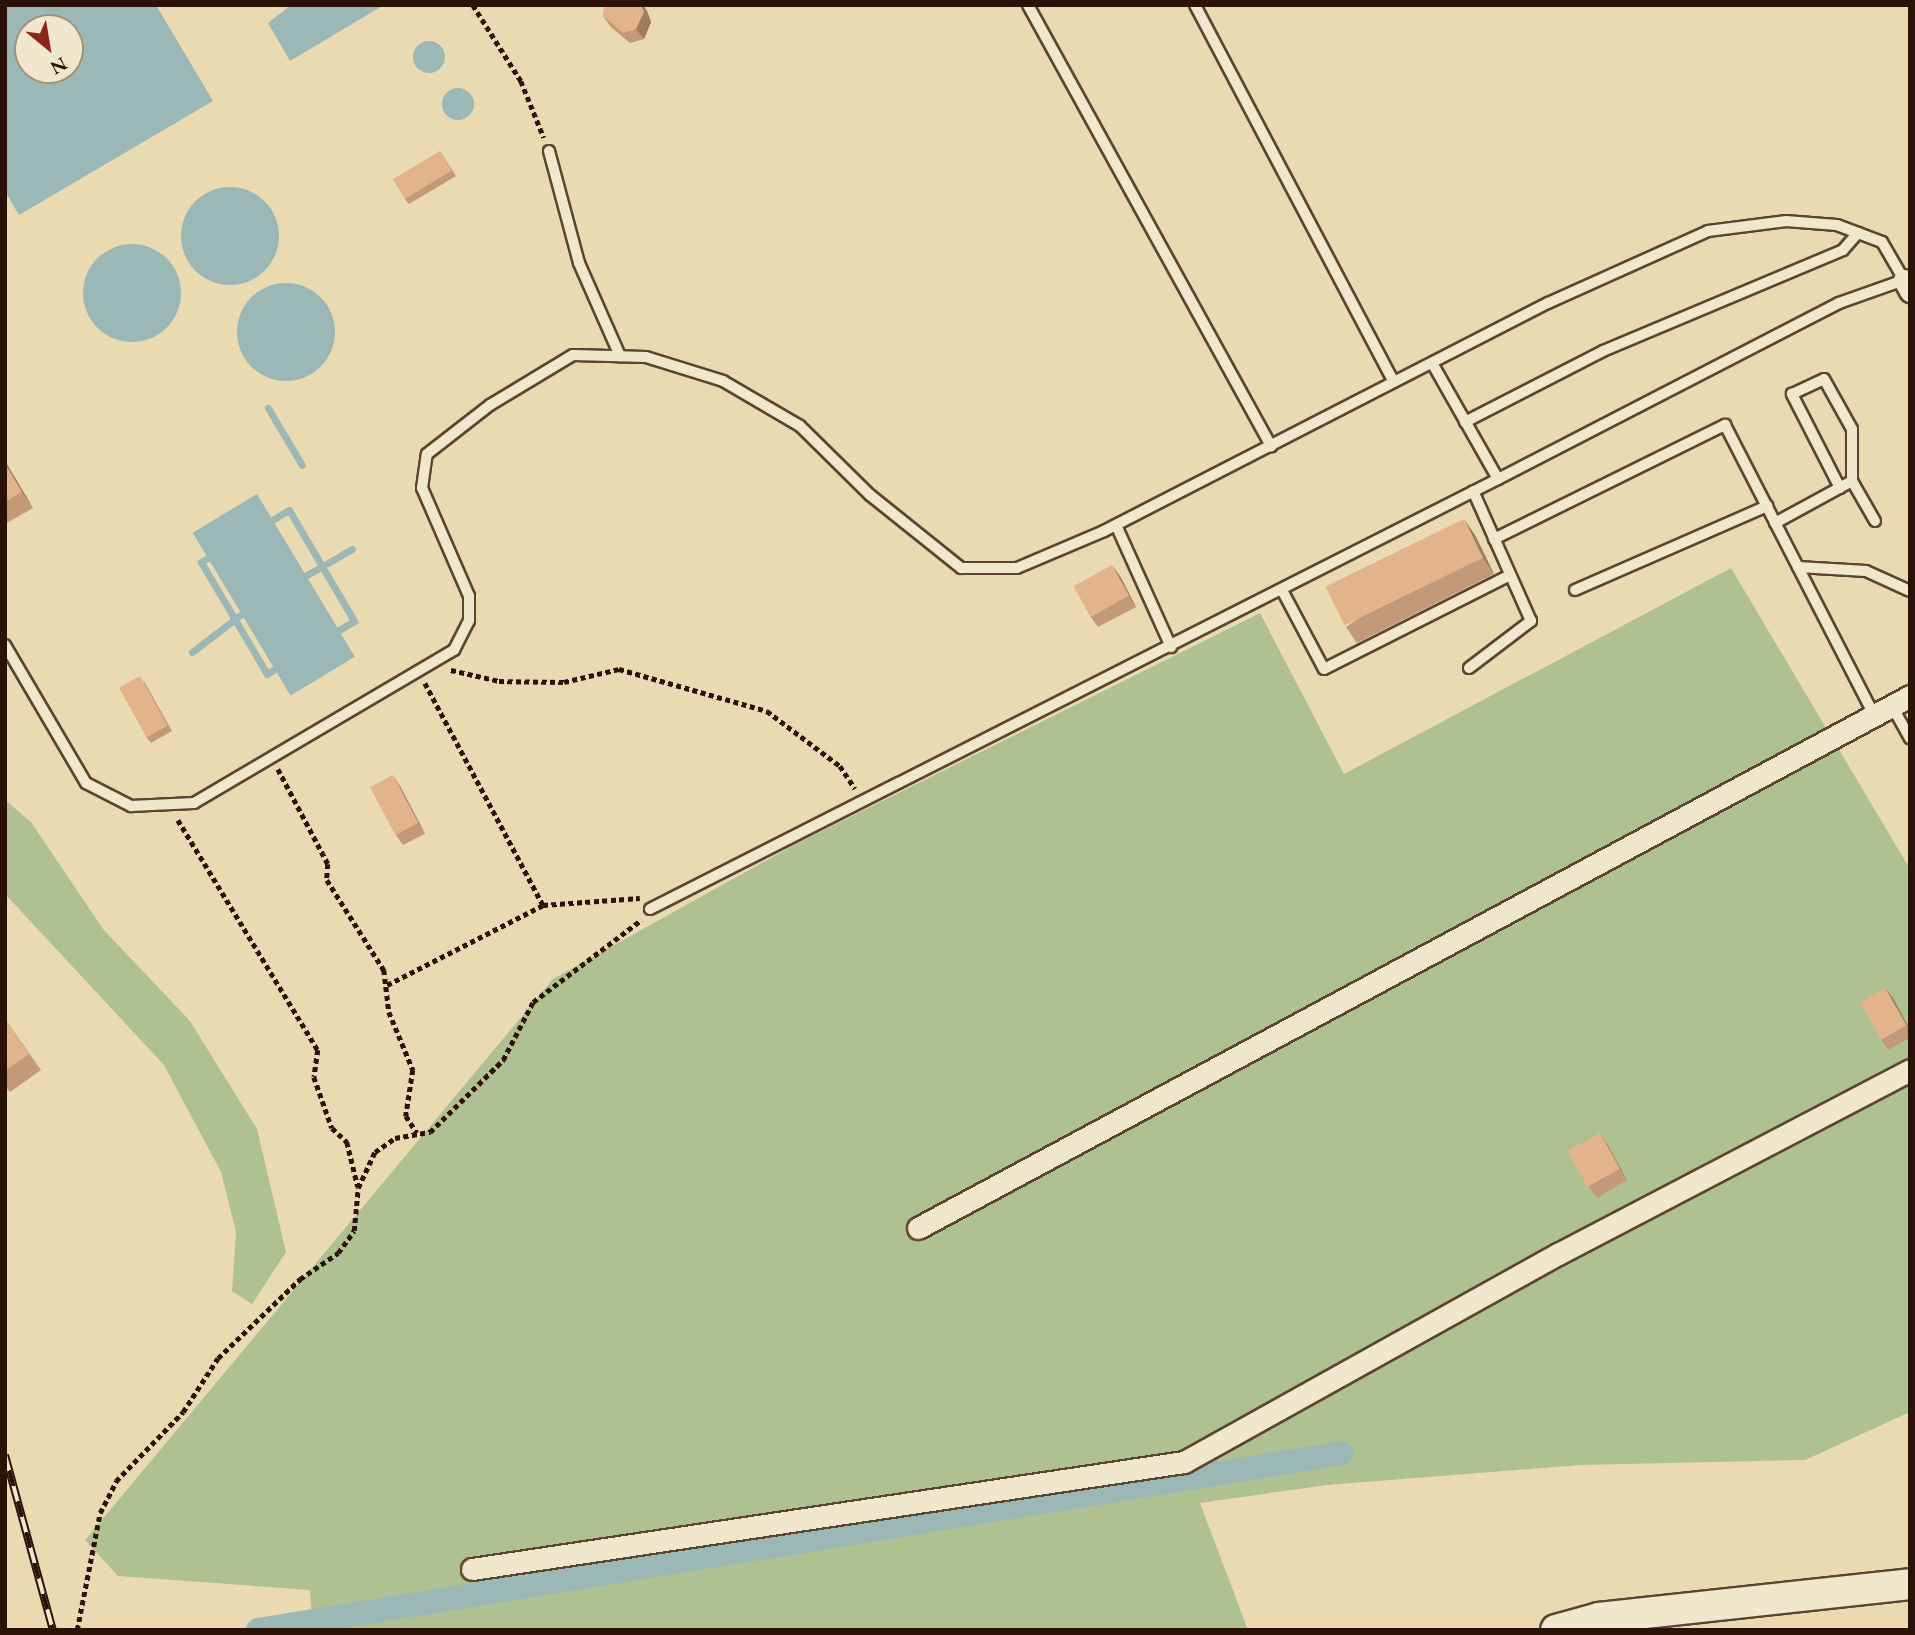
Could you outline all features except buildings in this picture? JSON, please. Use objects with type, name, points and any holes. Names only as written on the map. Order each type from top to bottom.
[{"type":"main road","points":[[1556,1630],[1599,1618],[1910,1584]]},
{"type":"street","points":[[918,1228],[1892,706]]},
{"type":"street","points":[[472,1569],[1184,1462],[1558,1254],[1910,1070]]},
{"type":"lane","points":[[1028,5],[1271,446]]},
{"type":"lane","points":[[1195,5],[1394,383]]},
{"type":"lane","points":[[550,151],[579,263],[620,356]]},
{"type":"lane","points":[[5,645],[86,783],[131,806],[194,803],[271,755],[421,674],[454,650],[469,621],[461,576],[422,488],[427,454],[490,405],[573,355],[646,357],[723,382],[800,426],[870,495],[961,568],[1017,568],[1116,525],[1432,363],[1708,231],[1786,221],[1858,233],[1882,242],[1907,286],[1839,303],[1283,592],[650,909]]},
{"type":"lane","points":[[1465,422],[1603,351],[1843,250],[1858,233]]},
{"type":"lane","points":[[1432,363],[1497,479]]},
{"type":"lane","points":[[1840,488],[1792,394],[1824,379],[1852,429],[1852,481],[1875,521]]},
{"type":"lane","points":[[1494,539],[1725,425],[1798,567],[1892,706],[1910,738]]},
{"type":"lane","points":[[1775,523],[1852,481]]},
{"type":"lane","points":[[1469,668],[1531,621],[1474,491]]},
{"type":"lane","points":[[1575,590],[1767,506]]},
{"type":"lane","points":[[1116,525],[1171,647]]},
{"type":"lane","points":[[1798,567],[1866,571],[1910,591]]},
{"type":"lane","points":[[1283,592],[1324,669],[1510,575]]},
{"type":"path","points":[[473,5],[521,81],[550,151]]},
{"type":"path","points":[[432,666],[499,681],[564,682],[619,668],[767,711],[840,765],[863,800]]},
{"type":"path","points":[[421,674],[542,905]]},
{"type":"path","points":[[271,755],[328,864],[327,880],[366,935],[387,985],[389,1013],[413,1070],[406,1116],[417,1133]]},
{"type":"path","points":[[76,1630],[100,1513],[116,1481],[183,1412],[218,1358],[300,1279],[338,1253],[358,1222],[358,1188],[347,1142],[332,1128],[314,1077],[318,1050],[169,804]]},
{"type":"path","points":[[387,985],[542,905],[678,895]]},
{"type":"path","points":[[358,1188],[375,1152],[417,1133],[430,1132],[503,1060],[533,1002],[650,909]]},
{"type":"green space","points":[[1731,568],[1910,869],[1910,1412],[1805,1460],[1581,1465],[1327,1485],[1200,1503],[1248,1630],[313,1630],[310,1590],[118,1576],[85,1540],[553,979],[798,843],[1260,613],[1344,774]]},
{"type":"green space","points":[[5,800],[31,822],[103,929],[190,1021],[257,1129],[286,1252],[252,1304],[232,1291],[236,1232],[221,1172],[164,1065],[5,894]]},
{"type":"water","points":[[5,5],[156,5],[213,101],[19,215],[5,191]]},
{"type":"water","points":[[291,5],[384,5],[290,61],[268,23]]},
{"type":"water","points":[[429,41],[440,46],[445,57],[440,68],[429,73],[418,68],[413,57],[418,46]]},
{"type":"water","points":[[458,88],[469,93],[474,104],[469,115],[458,120],[447,115],[442,104],[447,93]]},
{"type":"water","points":[[230,187],[249,191],[264,202],[275,217],[279,236],[275,255],[264,270],[249,281],[230,285],[211,281],[196,270],[185,255],[181,236],[185,217],[196,202],[211,191]]},
{"type":"water","points":[[132,244],[159,252],[173,266],[181,293],[173,320],[159,334],[132,342],[105,334],[91,320],[83,293],[91,266],[105,252]]},
{"type":"water","points":[[286,283],[313,291],[327,305],[335,332],[327,359],[313,373],[286,381],[259,373],[245,359],[237,332],[245,305],[259,291]]},
{"type":"water","points":[[257,494],[355,657],[291,695],[193,533]]},
{"type":"waterway","points":[[268,408],[302,465]]},
{"type":"waterway","points":[[289,510],[354,621],[267,674],[201,562],[289,510]]},
{"type":"waterway","points":[[300,579],[352,549]]},
{"type":"waterway","points":[[192,652],[247,610]]},
{"type":"waterway","points":[[258,1630],[1342,1453]]},
{"type":"railway","points":[[5,1455],[53,1630]]}]
